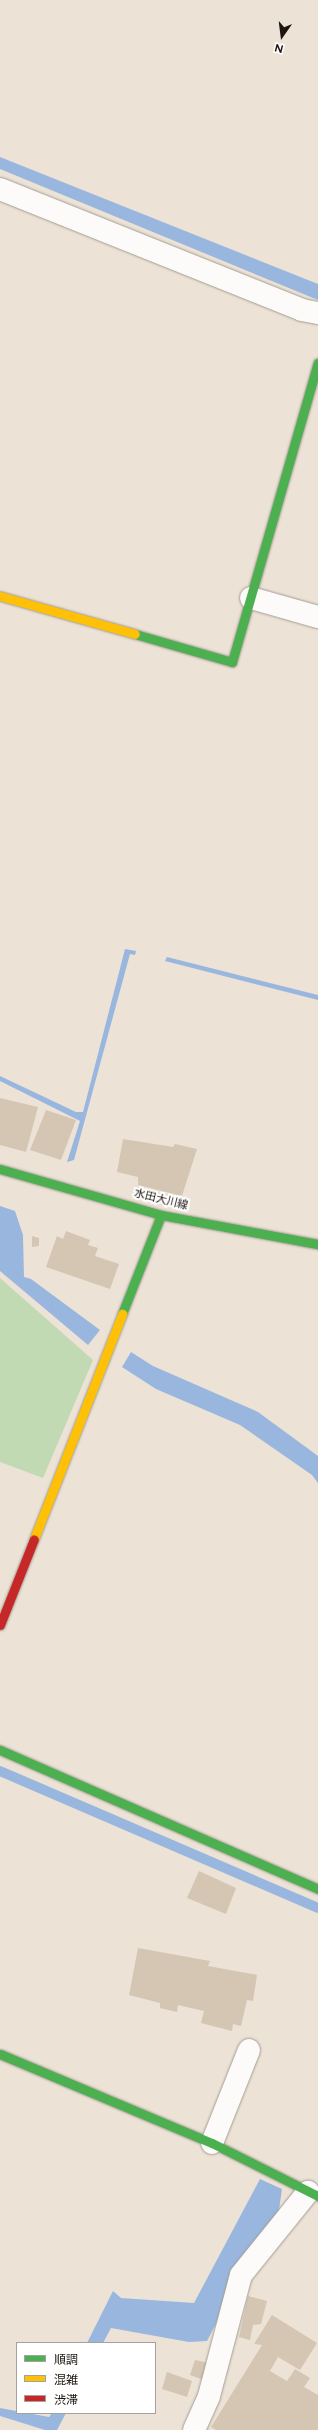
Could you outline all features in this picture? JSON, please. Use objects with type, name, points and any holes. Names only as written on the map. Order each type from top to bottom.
[{"type":"street","points":[[0,189],[302,310],[318,313]]},
{"type":"street","points":[[0,596],[232,662],[318,363]]},
{"type":"street","points":[[251,598],[318,617]]},
{"type":"street","name":"水田大川線","points":[[0,1169],[162,1215],[318,1244]]},
{"type":"street","points":[[0,1625],[162,1215]]},
{"type":"street","points":[[0,1750],[318,1889]]},
{"type":"street","points":[[212,2143],[249,2050]]},
{"type":"street","points":[[0,2054],[212,2143],[313,2194],[241,2275],[210,2396],[194,2430]]},
{"type":"green space","points":[[0,1278],[93,1360],[43,1478],[0,1462]]},
{"type":"water","points":[[0,157],[318,284],[318,300],[0,169]]},
{"type":"water","points":[[125,949],[136,951],[135,955],[130,954],[74,1160],[67,1162],[80,1121],[0,1081],[0,1076],[76,1112],[83,1112]]},
{"type":"water","points":[[167,957],[318,995],[318,1000],[165,961]]},
{"type":"water","points":[[0,1206],[15,1211],[23,1235],[24,1277],[31,1279],[100,1330],[88,1345],[0,1271]]},
{"type":"water","points":[[131,1352],[153,1366],[258,1412],[318,1456],[318,1483],[312,1475],[240,1425],[156,1389],[122,1367]]},
{"type":"water","points":[[260,2179],[282,2189],[278,2217],[239,2262],[216,2324],[207,2341],[189,2342],[111,2328],[104,2342],[88,2342],[113,2291],[121,2298],[194,2303]]},
{"type":"water","points":[[0,2408],[16,2411],[16,2414],[33,2414],[49,2417],[51,2414],[65,2414],[57,2430],[45,2430],[0,2416]]},
{"type":"building","points":[[0,1098],[38,1107],[26,1152],[0,1145]]},
{"type":"building","points":[[46,1110],[76,1120],[61,1160],[30,1150]]},
{"type":"building","points":[[123,1139],[173,1147],[175,1144],[197,1149],[182,1196],[138,1185],[138,1177],[117,1172]]},
{"type":"building","points":[[66,1231],[90,1240],[88,1245],[98,1248],[95,1256],[119,1264],[110,1289],[46,1267],[57,1236],[63,1239]]},
{"type":"building","points":[[32,1236],[39,1238],[39,1246],[32,1247]]},
{"type":"building","points":[[199,1871],[236,1888],[226,1914],[187,1898]]},
{"type":"building","points":[[138,1948],[210,1961],[208,1966],[257,1975],[253,2001],[247,2000],[241,2026],[233,2024],[232,2031],[201,2023],[204,2011],[178,2005],[177,2012],[160,2008],[160,2003],[129,1995]]},
{"type":"building","points":[[248,2296],[267,2301],[261,2324],[253,2325],[250,2340],[239,2337]]},
{"type":"building","points":[[272,2315],[317,2343],[300,2370],[278,2357],[270,2371],[287,2381],[295,2369],[310,2378],[304,2387],[318,2395],[318,2430],[216,2430],[211,2427],[262,2345],[254,2344]]},
{"type":"building","points":[[195,2360],[209,2363],[204,2380],[190,2375]]},
{"type":"building","points":[[167,2372],[192,2381],[187,2397],[162,2389]]},
{"type":"waterway","points":[[0,1771],[318,1908]]},
{"type":"traffic: fast","points":[[135,634],[232,662],[318,363]]},
{"type":"traffic: fast","points":[[0,1169],[161,1215],[318,1244]]},
{"type":"traffic: fast","points":[[122,1314],[161,1215]]},
{"type":"traffic: fast","points":[[0,1750],[318,1889]]},
{"type":"traffic: fast","points":[[0,2054],[212,2143],[318,2196]]},
{"type":"traffic: slow","points":[[0,596],[135,634]]},
{"type":"traffic: slow","points":[[34,1539],[122,1314]]},
{"type":"traffic: jam","points":[[0,1625],[34,1539]]}]
